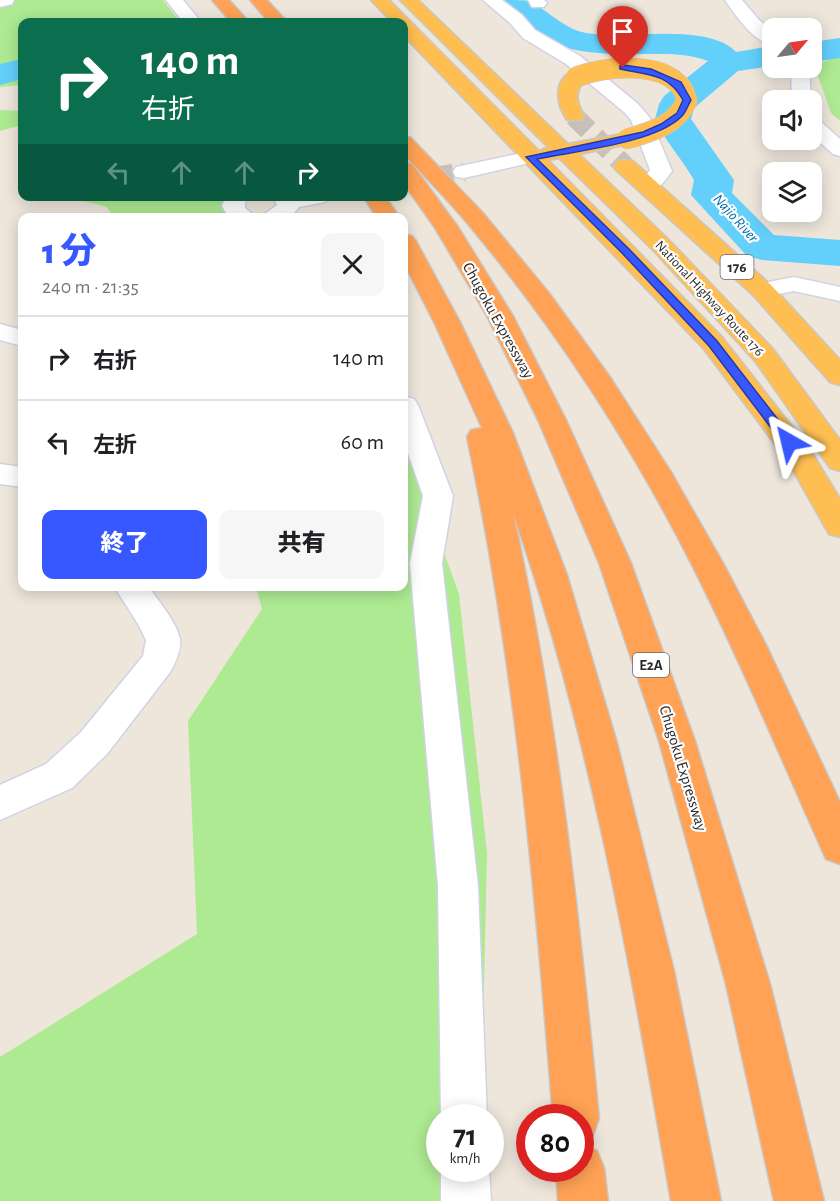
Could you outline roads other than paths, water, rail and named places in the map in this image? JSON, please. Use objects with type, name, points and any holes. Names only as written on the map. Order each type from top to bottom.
[{"type":"highway","points":[[220,0],[236,18]]},
{"type":"highway","points":[[258,0],[274,18]]},
{"type":"highway","name":"National Highway Route 176","points":[[379,0],[396,18]]},
{"type":"highway","name":"National Highway Route 176","points":[[408,0],[661,244],[764,355],[840,461]]},
{"type":"highway","name":"National Highway Route 176","points":[[408,30],[626,251],[713,343],[801,458],[840,526]]},
{"type":"highway","points":[[531,157],[627,139],[657,129],[680,114],[687,100],[683,89],[663,75],[635,68],[600,68],[570,81],[566,93],[569,108],[574,116]]},
{"type":"highway","points":[[408,146],[449,187],[538,296],[658,474],[733,610],[840,846]]},
{"type":"highway","name":"176","points":[[626,166],[762,290],[840,376]]},
{"type":"highway","name":"Chugoku Expressway","points":[[408,174],[446,226],[500,316],[552,420],[615,563],[677,741],[748,984],[799,1201]]},
{"type":"highway","points":[[408,249],[447,322],[498,434],[543,553],[589,709],[653,971],[696,1201]]},
{"type":"highway","points":[[447,322],[483,445],[500,520],[520,631],[551,850],[575,1104]]},
{"type":"highway","points":[[581,1182],[583,1201]]},
{"type":"street","points":[[0,2],[6,0]]},
{"type":"street","points":[[174,0],[189,18]]},
{"type":"street","points":[[491,0],[516,19],[529,34],[573,60],[640,118],[661,171],[648,186]]},
{"type":"street","points":[[733,0],[762,32]]},
{"type":"street","points":[[822,133],[840,150]]},
{"type":"street","points":[[464,172],[531,157]]},
{"type":"street","points":[[279,210],[305,201]]},
{"type":"street","points":[[762,290],[794,284],[840,294]]},
{"type":"street","points":[[0,332],[18,337]]},
{"type":"street","points":[[408,416],[438,496],[426,563],[458,886],[464,1104]]},
{"type":"street","points":[[0,474],[18,476]]},
{"type":"street","points":[[0,803],[59,776],[94,743],[159,661],[163,640],[152,617],[134,591]]},
{"type":"street","points":[[465,1182],[466,1201]]},
{"type":"waterway","name":"Najio River","points":[[508,0],[544,26],[574,40],[599,44],[685,45],[705,48],[720,54],[728,63]]},
{"type":"waterway","points":[[822,51],[840,48]]},
{"type":"waterway","points":[[728,63],[762,58]]},
{"type":"waterway","name":"Najio River","points":[[728,63],[677,104],[673,119],[681,135],[697,152],[714,180],[711,195],[762,247],[840,253]]},
{"type":"waterway","points":[[0,75],[18,70]]},
{"type":"tunnel","points":[[574,116],[625,166]]},
{"type":"tunnel","points":[[408,181],[464,172]]}]
